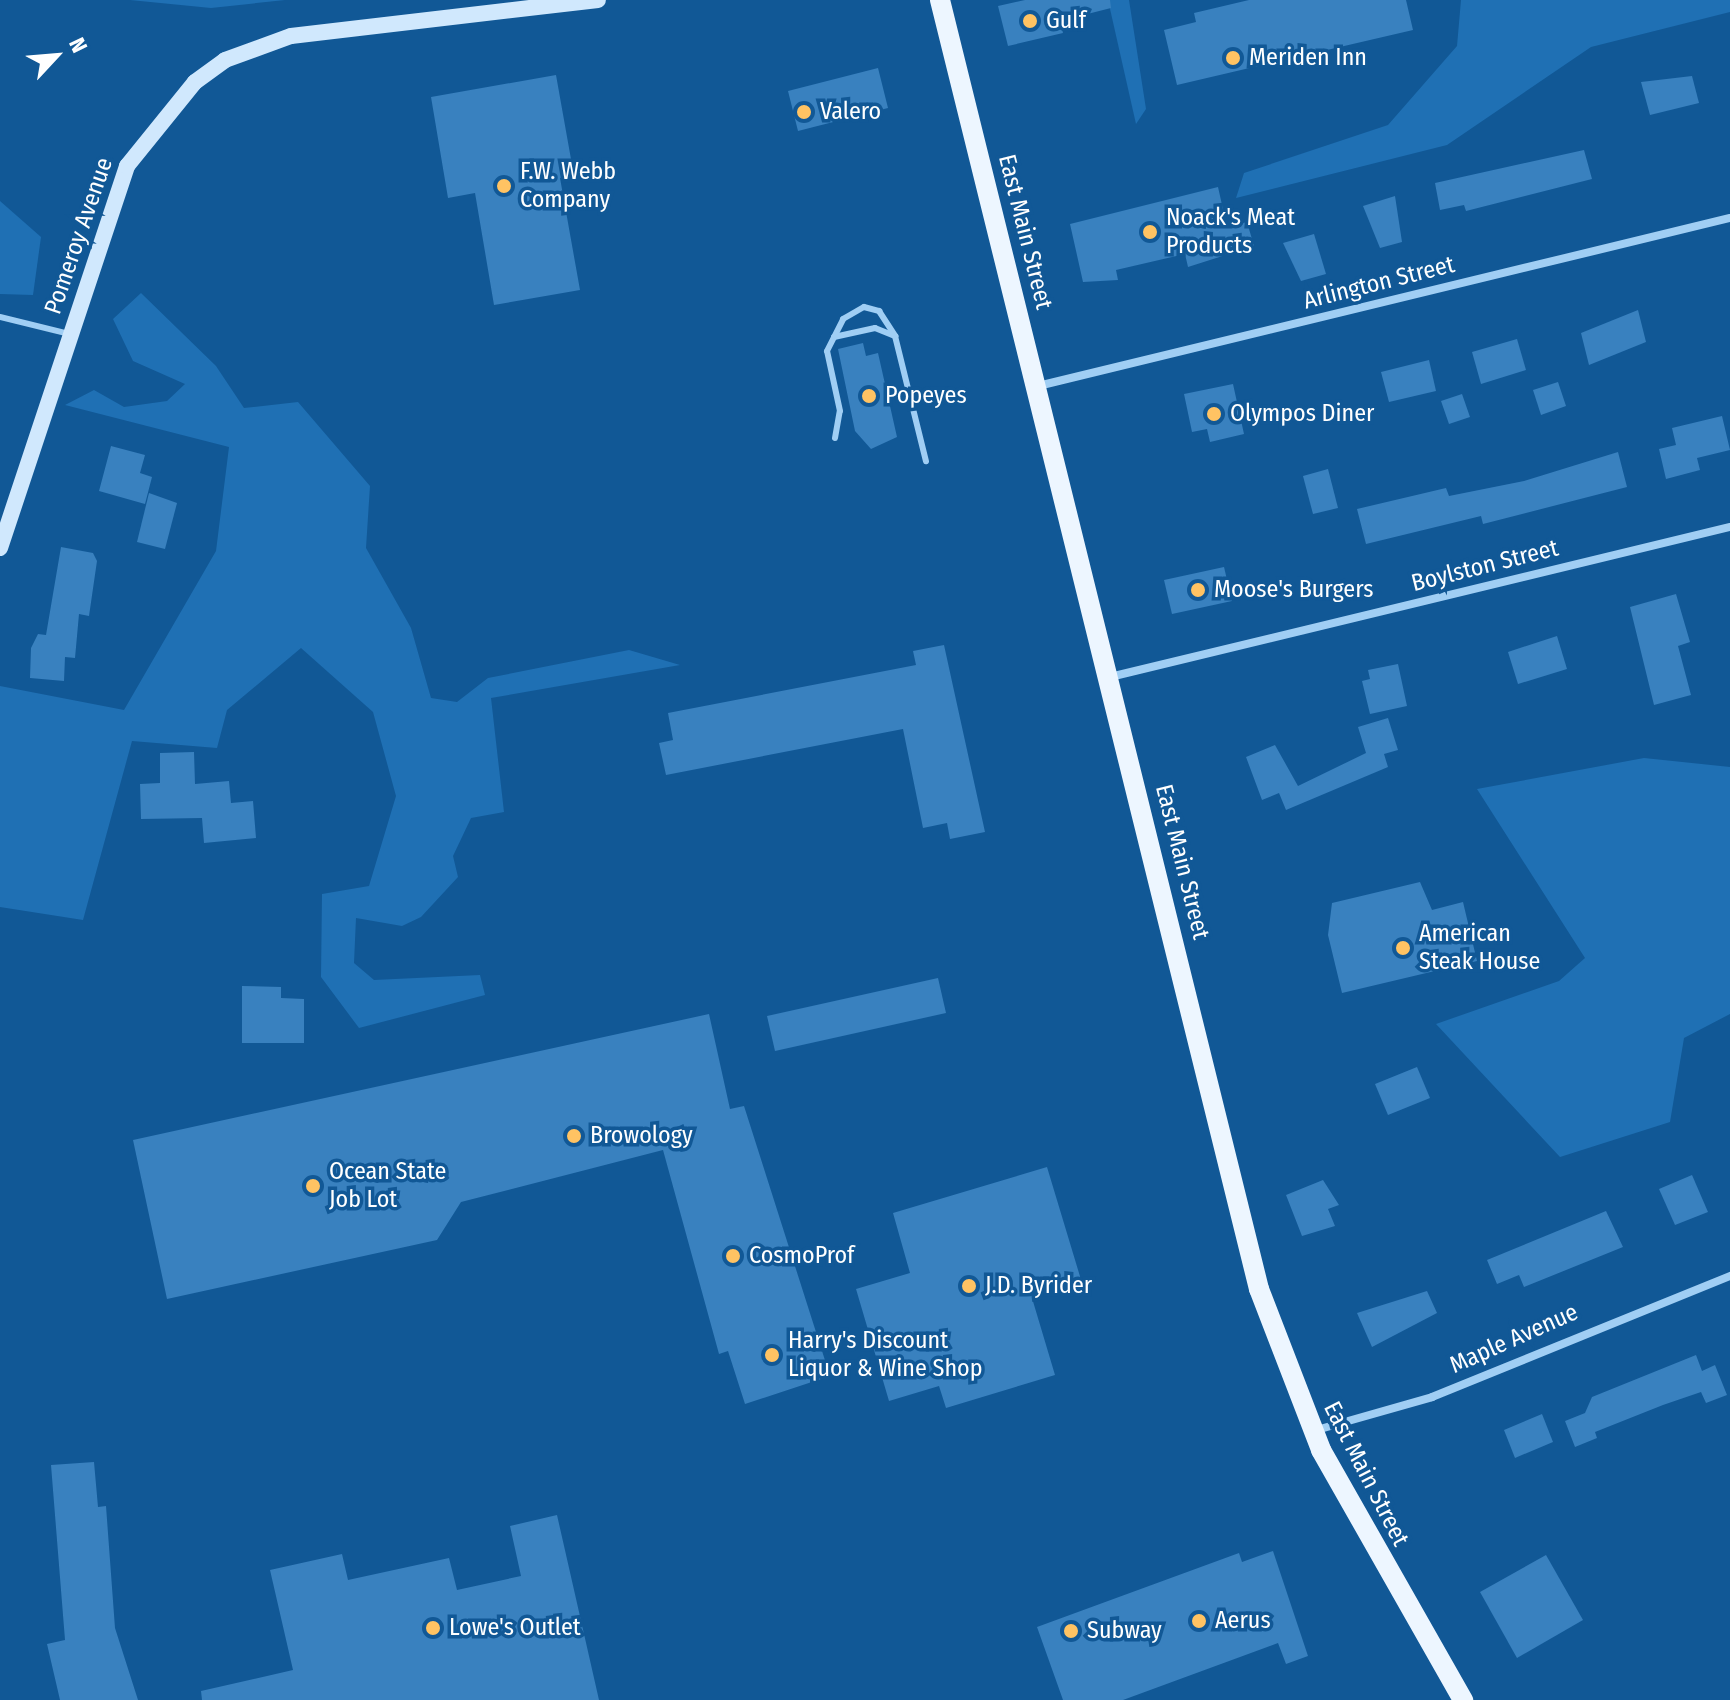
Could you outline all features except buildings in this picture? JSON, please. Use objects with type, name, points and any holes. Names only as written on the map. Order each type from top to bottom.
[{"type":"main road","name":"Pomeroy Avenue","points":[[0,548],[127,166],[170,106],[225,60],[291,36],[598,0]]},
{"type":"main road","name":"East Main Street","points":[[940,0],[1110,677],[1248,1249],[1313,1431],[1463,1700]]},
{"type":"street","name":"Arlington Street","points":[[1037,386],[1730,218]]},
{"type":"street","name":"Boylston Street","points":[[1110,677],[1730,527]]},
{"type":"street","name":"Maple Avenue","points":[[1313,1431],[1432,1397],[1730,1276]]},
{"type":"lane","points":[[835,438],[840,411],[827,351],[843,319],[864,307],[879,311],[895,336],[926,461]]},
{"type":"lane","points":[[0,317],[70,334]]},
{"type":"lane","points":[[833,338],[859,328],[895,336]]},
{"type":"shaded area","points":[[130,0],[285,0],[211,8]]},
{"type":"shaded area","points":[[1108,0],[1129,0],[1146,109],[1136,124]]},
{"type":"shaded area","points":[[1461,0],[1730,0],[1730,12],[1591,47],[1447,145],[1236,198],[1244,173],[1388,125],[1457,46]]},
{"type":"shaded area","points":[[0,201],[41,237],[33,295],[0,294]]},
{"type":"shaded area","points":[[141,293],[216,366],[244,408],[298,402],[370,486],[366,548],[411,628],[431,698],[457,702],[488,678],[629,650],[680,665],[491,698],[504,812],[471,818],[453,856],[458,877],[421,917],[402,926],[356,918],[354,963],[374,980],[480,975],[485,995],[359,1028],[321,977],[322,894],[369,886],[396,796],[373,712],[301,648],[227,710],[217,748],[132,741],[83,920],[0,907],[0,686],[124,710],[216,551],[229,447],[65,405],[94,390],[124,407],[167,401],[185,384],[133,361],[113,319]]},
{"type":"shaded area","points":[[1644,758],[1730,767],[1730,1014],[1684,1038],[1670,1122],[1560,1157],[1436,1024],[1559,981],[1585,958],[1477,789]]},
{"type":"place","name":"Gulf","points":[[1030,21]]},
{"type":"place","name":"Meriden Inn","points":[[1233,58]]},
{"type":"place","name":"Valero","points":[[804,112]]},
{"type":"place","name":"F.W. Webb Company","points":[[504,186]]},
{"type":"place","name":"Noack's Meat Products","points":[[1150,232]]},
{"type":"place","name":"Popeyes","points":[[869,396]]},
{"type":"place","name":"Olympos Diner","points":[[1214,414]]},
{"type":"place","name":"Moose's Burgers","points":[[1198,590]]},
{"type":"place","name":"American Steak House","points":[[1403,948]]},
{"type":"place","name":"Browology","points":[[574,1136]]},
{"type":"place","name":"Ocean State Job Lot","points":[[313,1186]]},
{"type":"place","name":"CosmoProf","points":[[733,1256]]},
{"type":"place","name":"J.D. Byrider","points":[[969,1286]]},
{"type":"place","name":"Harry's Discount Liquor & Wine Shop","points":[[772,1355]]},
{"type":"place","name":"Aerus","points":[[1199,1621]]},
{"type":"place","name":"Lowe's Outlet","points":[[433,1628]]},
{"type":"place","name":"Subway","points":[[1071,1631]]}]
